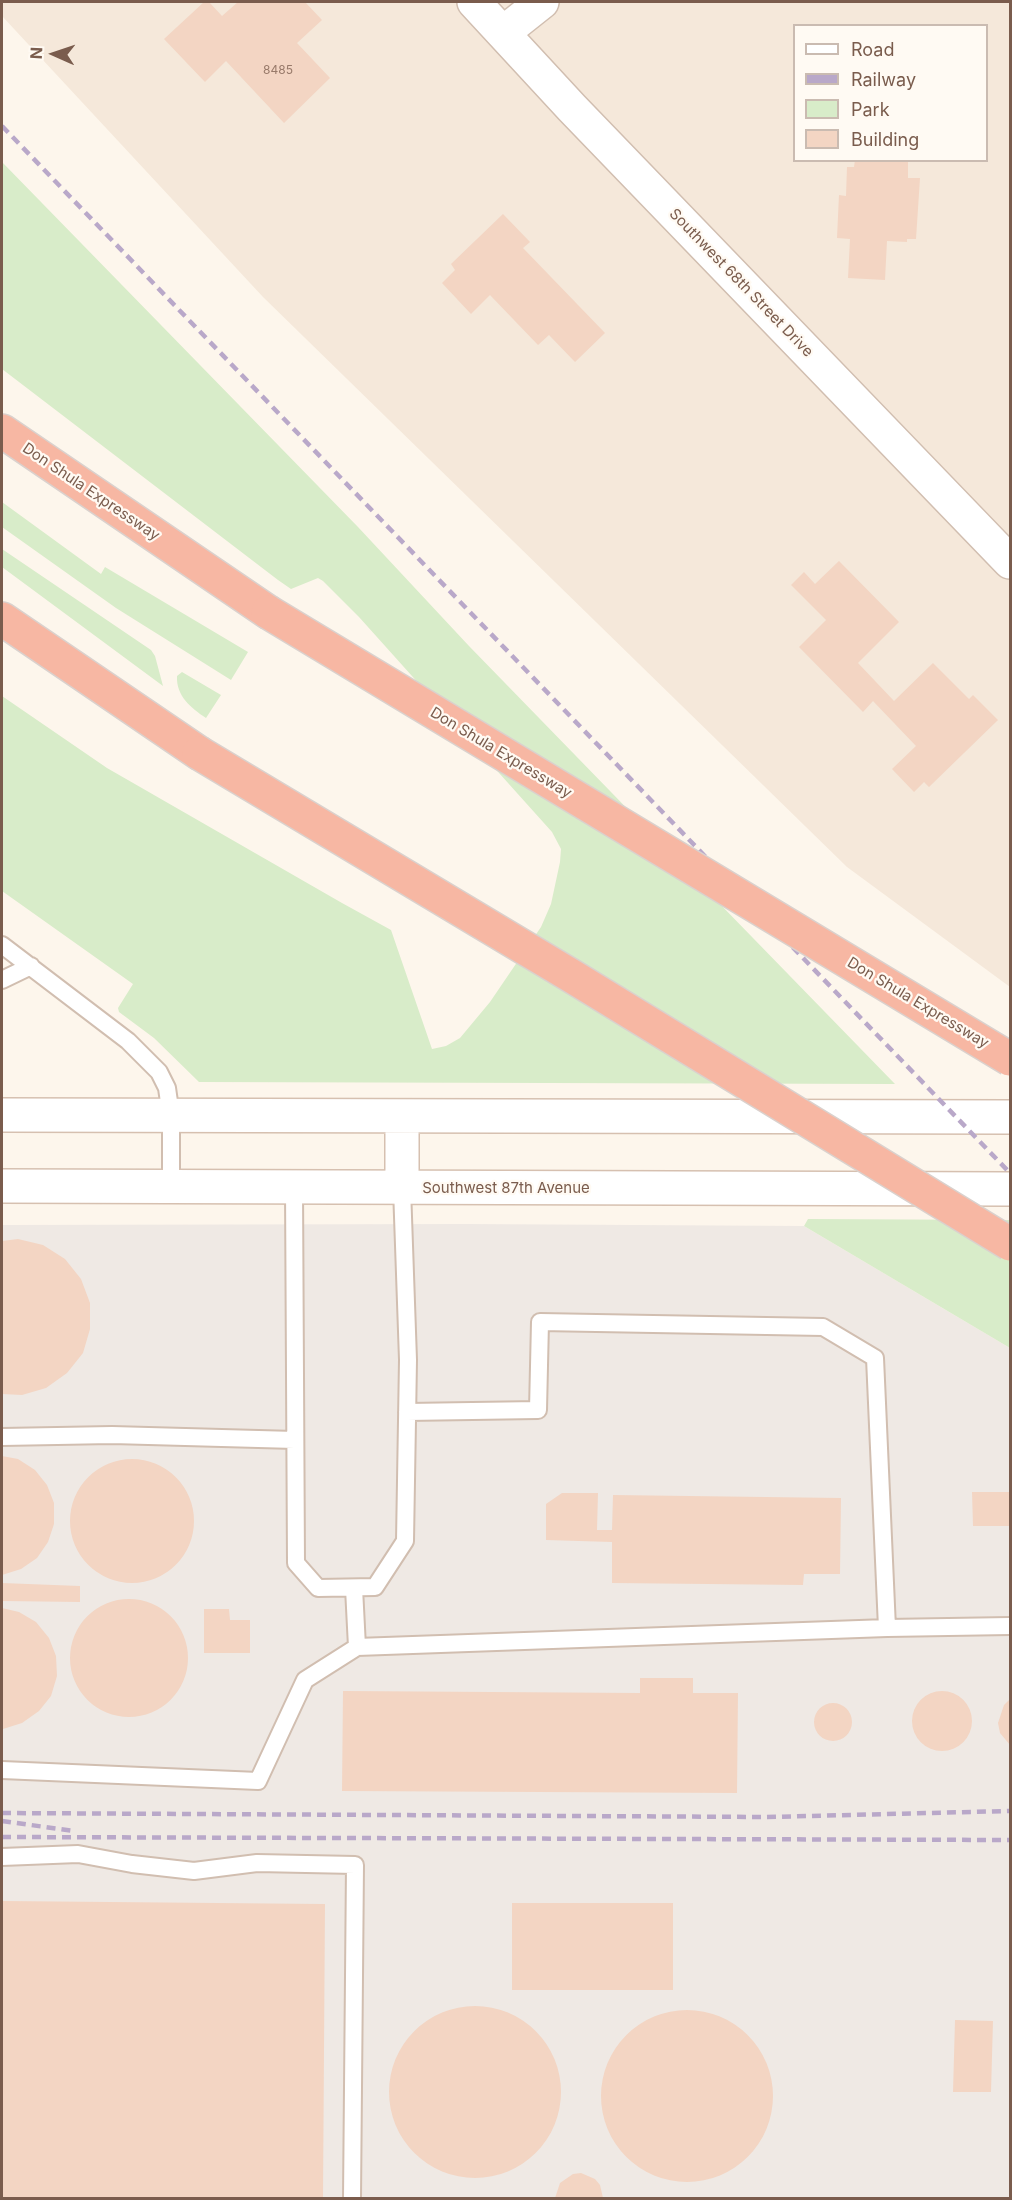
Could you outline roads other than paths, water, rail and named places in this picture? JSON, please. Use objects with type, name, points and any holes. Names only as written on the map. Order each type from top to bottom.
[{"type":"highway","name":"Don Shula Expressway","points":[[2,432],[268,612],[1011,1059]]},
{"type":"highway","points":[[2,619],[198,753],[570,975],[1011,1244]]},
{"type":"main road","name":"Southwest 68th Street Drive","points":[[474,2],[572,108],[1011,562]]},
{"type":"main road","points":[[503,33],[542,2]]},
{"type":"main road","points":[[2,1115],[1011,1117]]},
{"type":"main road","points":[[402,1116],[402,1188]]},
{"type":"main road","name":"Southwest 87th Avenue","points":[[2,1186],[1011,1190]]},
{"type":"lane","points":[[2,945],[128,1041],[159,1072],[167,1088],[171,1116],[171,1187]]},
{"type":"lane","points":[[2,980],[31,966]]},
{"type":"lane","points":[[294,1187],[296,1563],[318,1588],[375,1587],[405,1541],[408,1360],[402,1188]]},
{"type":"lane","points":[[407,1412],[538,1410],[540,1322],[823,1327],[875,1358],[887,1628]]},
{"type":"lane","points":[[2,1437],[112,1435],[295,1440]]},
{"type":"lane","points":[[354,1588],[357,1647]]},
{"type":"lane","points":[[2,1770],[258,1781],[305,1680],[357,1647],[887,1628],[1011,1626]]},
{"type":"lane","points":[[2,1857],[78,1854],[132,1864],[194,1871],[257,1863],[354,1865],[352,2199]]},
{"type":"railway","points":[[2,126],[1010,1173]]},
{"type":"railway","points":[[2,1813],[767,1817],[1010,1811]]},
{"type":"railway","points":[[2,1821],[74,1831]]},
{"type":"railway","points":[[2,1837],[1010,1840]]}]
